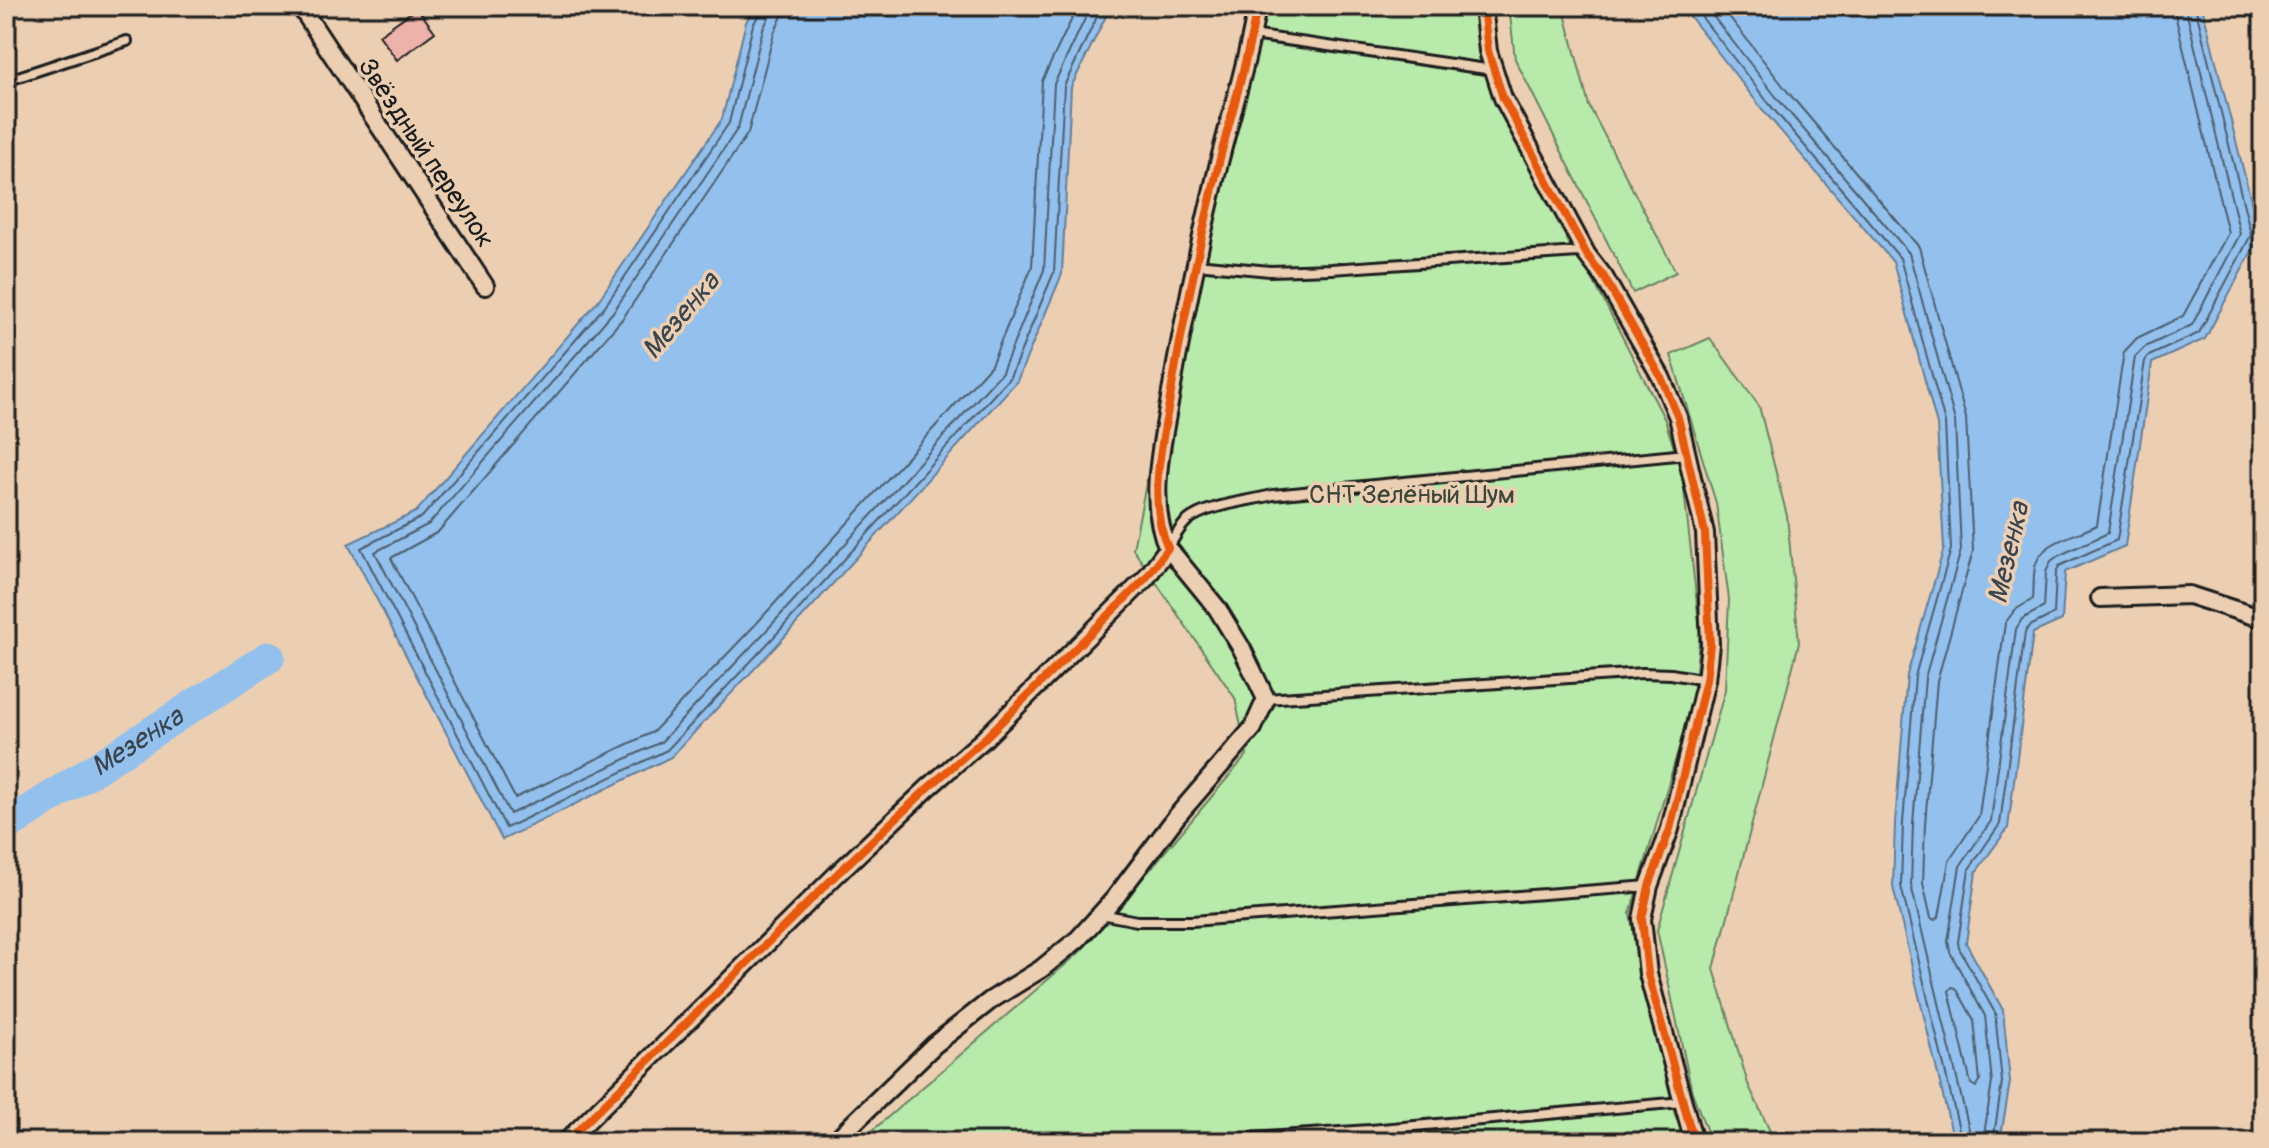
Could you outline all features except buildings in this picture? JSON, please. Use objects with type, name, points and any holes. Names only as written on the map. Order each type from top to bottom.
[{"type":"street","name":"Звёздный переулок","points":[[300,6],[485,286]]},
{"type":"street","points":[[834,1142],[934,1045],[991,1000],[1041,969],[1078,939],[1253,728],[1266,699],[1242,649],[1217,608],[1168,548],[1158,509],[1159,465],[1196,263],[1257,6]]},
{"type":"street","points":[[1483,6],[1488,51],[1503,98],[1587,255],[1604,277],[1661,377],[1678,417],[1705,533],[1710,644],[1706,680],[1670,829],[1649,886],[1642,919],[1648,974],[1694,1142]]},
{"type":"street","points":[[566,1142],[827,884],[984,739],[1146,578],[1168,548]]},
{"type":"street","points":[[2100,598],[2189,595],[2263,619]]},
{"type":"lane","points":[[1252,35],[1494,70]]},
{"type":"lane","points":[[6,81],[127,41]]},
{"type":"lane","points":[[1196,263],[1270,271],[1578,252],[1587,255]]},
{"type":"lane","points":[[1168,548],[1185,522],[1196,515],[1273,495],[1686,454]]},
{"type":"lane","points":[[1266,699],[1643,673],[1706,680]]},
{"type":"lane","points":[[1100,914],[1137,921],[1192,921],[1649,886]]},
{"type":"lane","points":[[1191,1142],[1370,1130],[1682,1102]]},
{"type":"green space","name":"СНТ Зелёный Шум","points":[[1250,6],[1480,6],[1479,58],[1665,420],[1682,473],[1700,631],[1693,700],[1630,914],[1674,1112],[1685,1142],[859,1142],[1080,952],[1247,755],[1235,698],[1133,549],[1198,223]]},
{"type":"green space","points":[[1509,6],[1563,6],[1589,106],[1676,272],[1633,293],[1515,59]]},
{"type":"green space","points":[[1710,338],[1759,406],[1787,516],[1799,643],[1714,969],[1748,1084],[1775,1142],[1711,1142],[1692,1092],[1657,930],[1725,690],[1729,599],[1716,503],[1671,355]]},
{"type":"water","points":[[755,6],[1111,6],[1071,87],[1062,274],[1017,381],[671,757],[502,840],[348,544],[416,512],[598,301],[722,119],[746,22]]},
{"type":"water","points":[[1682,6],[2202,6],[2260,236],[2205,339],[2152,363],[2125,546],[2065,572],[2062,620],[2033,633],[2008,828],[1976,872],[1966,943],[2003,1010],[2010,1082],[2000,1142],[1954,1142],[1893,887],[1907,675],[1944,548],[1937,425],[1893,262],[1763,110]]},
{"type":"waterway","name":"Мезенка","points":[[6,826],[269,657]]},
{"type":"cycle path","points":[[566,1142],[838,873],[984,739],[1146,578],[1168,548],[1158,512],[1157,493],[1163,435],[1198,256],[1257,6]]},
{"type":"cycle path","points":[[1483,6],[1488,51],[1503,98],[1587,255],[1604,277],[1661,377],[1678,417],[1705,533],[1710,644],[1706,680],[1670,829],[1649,886],[1642,919],[1648,974],[1694,1142]]}]
